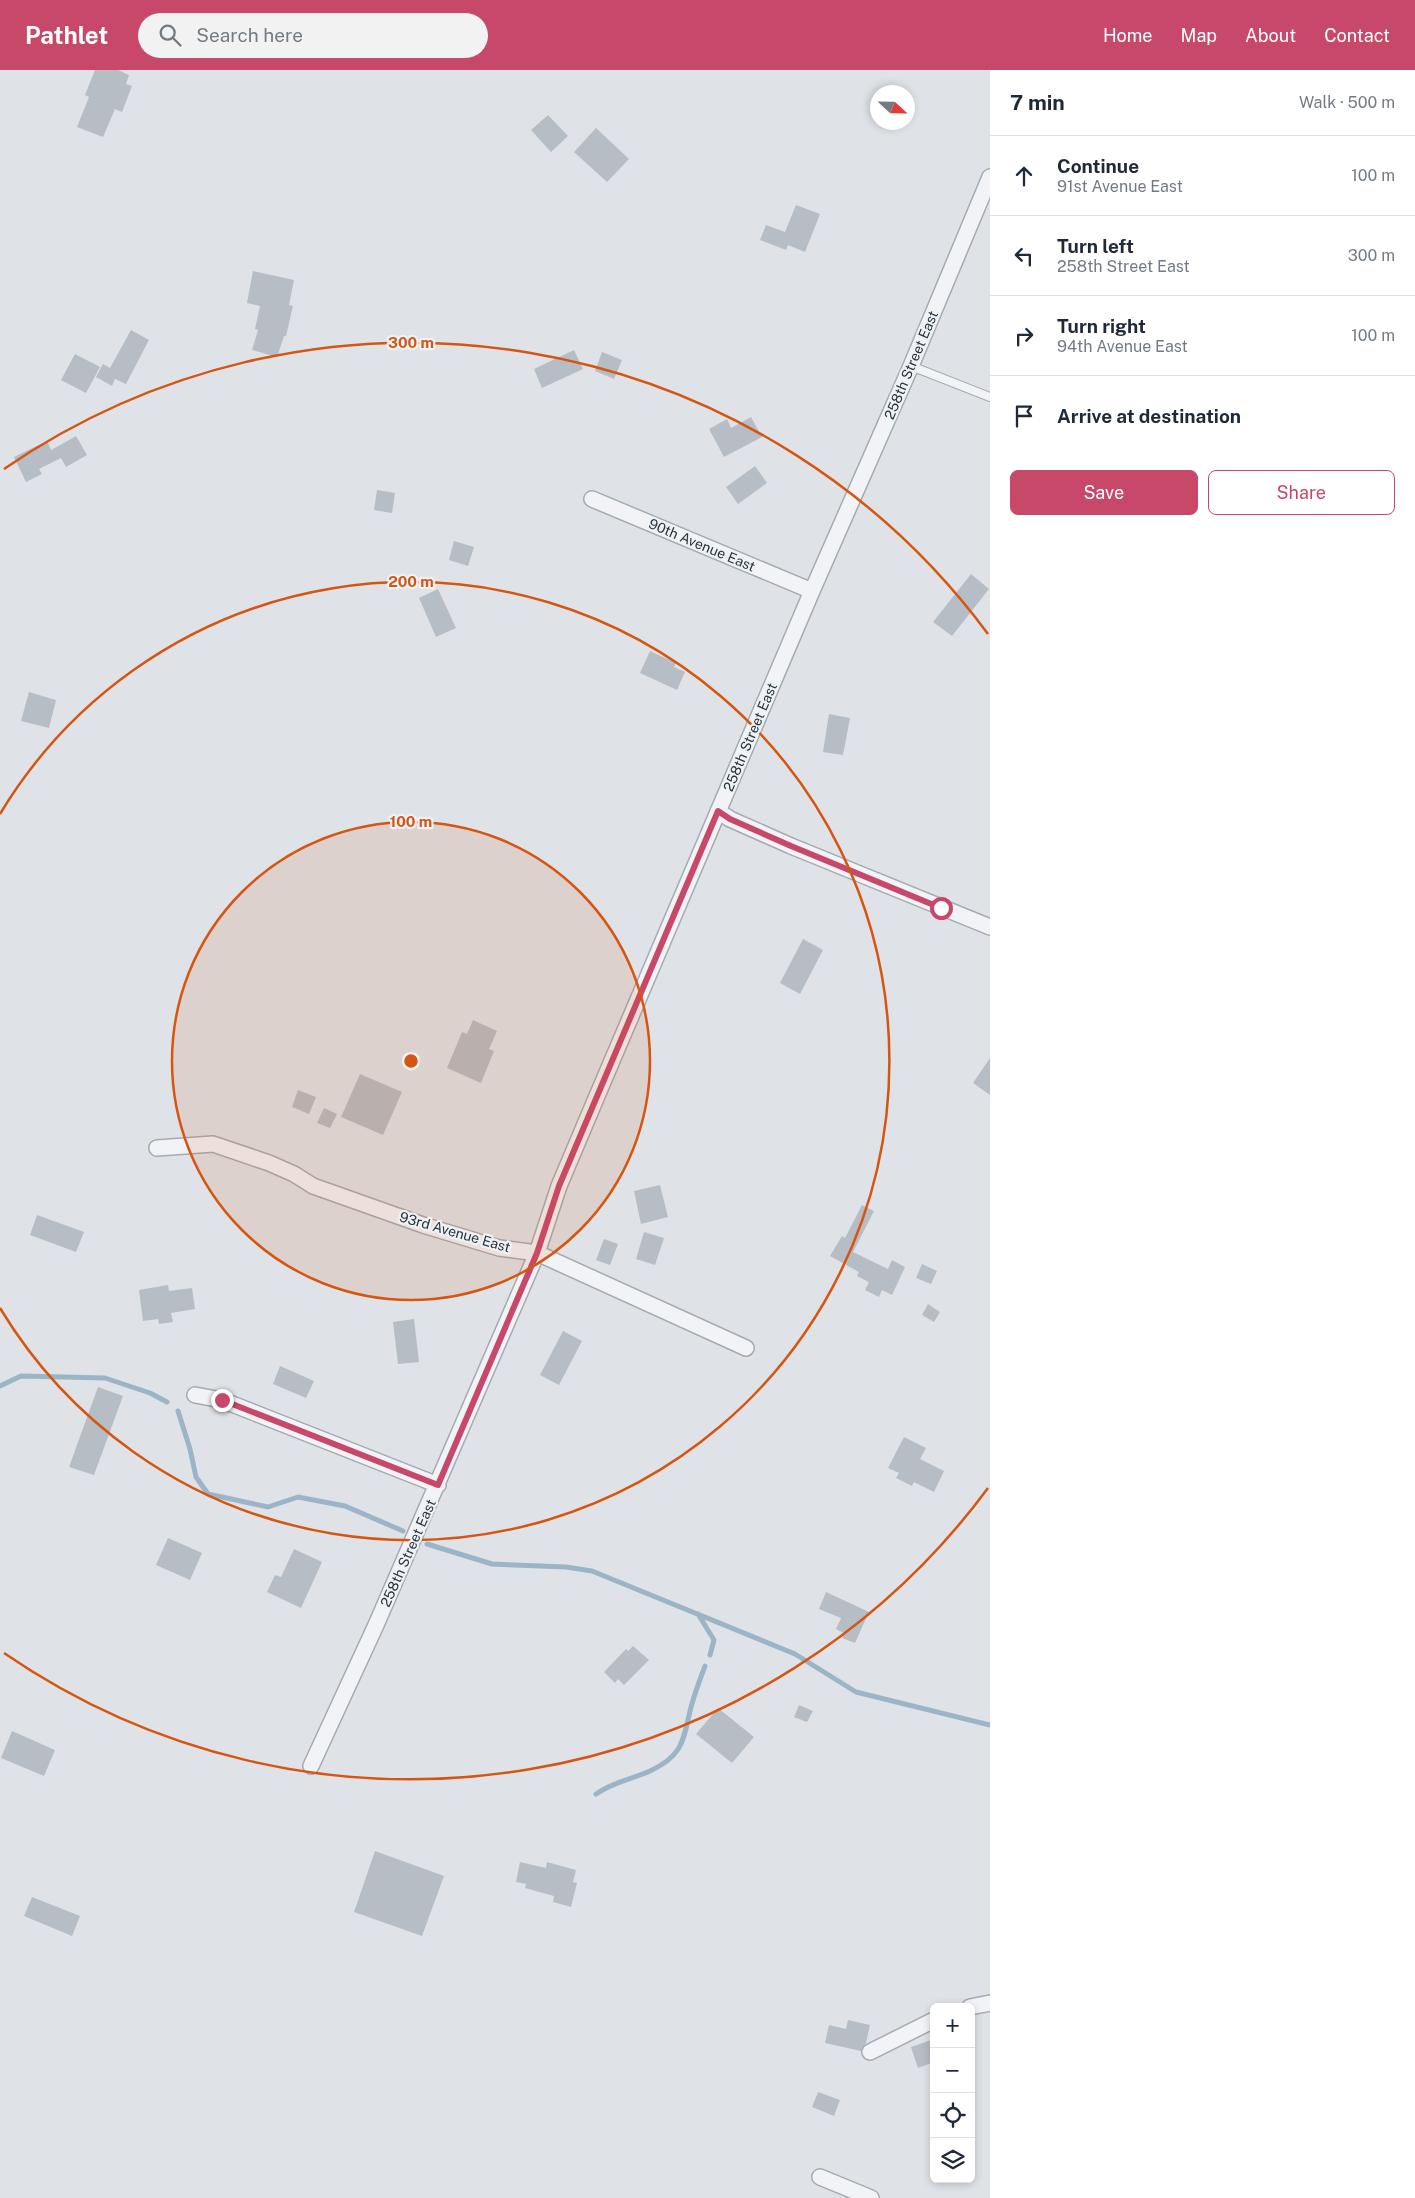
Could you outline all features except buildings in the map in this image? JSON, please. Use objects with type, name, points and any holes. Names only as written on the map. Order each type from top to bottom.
[{"type":"street","name":"258th Street East","points":[[311,1766],[438,1485],[537,1253],[559,1186],[812,591],[911,366],[990,176]]},
{"type":"street","name":"90th Avenue East","points":[[592,499],[812,591]]},
{"type":"street","points":[[718,811],[730,819],[791,846],[990,927]]},
{"type":"street","name":"93rd Avenue East","points":[[157,1148],[213,1144],[269,1163],[313,1186],[423,1225],[499,1248],[537,1253],[746,1348]]},
{"type":"street","points":[[195,1395],[222,1400],[438,1485]]},
{"type":"street","points":[[975,2006],[990,2003]]},
{"type":"street","points":[[870,2052],[930,2022]]},
{"type":"street","points":[[820,2177],[871,2198]]},
{"type":"lane","points":[[911,366],[990,397]]},
{"type":"waterway","points":[[0,1386],[21,1376],[105,1378],[150,1393],[167,1402]]},
{"type":"waterway","points":[[178,1411],[190,1449],[196,1477],[208,1494],[268,1507],[298,1497],[345,1506],[403,1531]]},
{"type":"waterway","points":[[427,1544],[492,1564],[566,1567],[592,1571],[795,1654],[856,1692],[990,1725]]},
{"type":"waterway","points":[[698,1614],[714,1640],[710,1655]]},
{"type":"waterway","points":[[596,1794],[650,1771],[670,1759],[676,1752],[683,1738],[705,1666]]},
{"type":"route","points":[[222,1400],[275,1423],[438,1485],[537,1253],[559,1186],[718,811],[730,819],[791,846],[941,908]]}]
